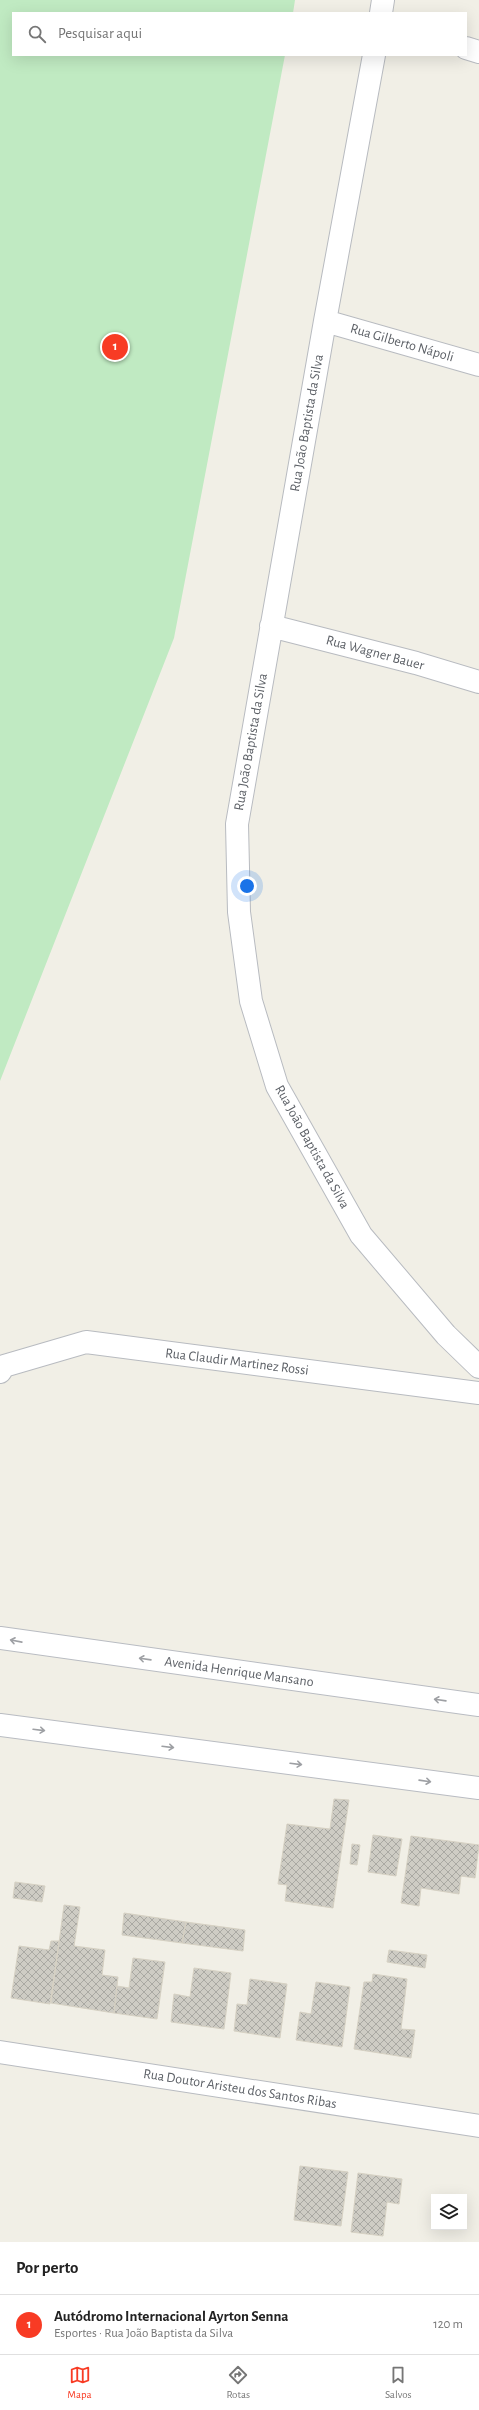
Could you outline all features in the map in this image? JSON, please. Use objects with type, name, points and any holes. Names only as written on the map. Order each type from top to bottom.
[{"type":"street","points":[[381,12],[383,0]]},
{"type":"street","points":[[467,48],[479,52]]},
{"type":"street","name":"Rua João Baptista da Silva","points":[[374,56],[324,321],[237,824],[239,912],[251,1001],[277,1086],[361,1235],[446,1335],[479,1367]]},
{"type":"street","name":"Rua Gilberto Nápoli","points":[[324,321],[479,365]]},
{"type":"street","name":"Rua Wagner Bauer","points":[[271,626],[416,663],[479,682]]},
{"type":"street","name":"Rua Claudir Martinez Rossi","points":[[0,1372],[4,1366],[86,1342],[479,1393]]},
{"type":"street","name":"Avenida Henrique Mansano","points":[[0,1638],[479,1705]]},
{"type":"street","points":[[0,1725],[479,1788]]},
{"type":"street","name":"Rua Doutor Aristeu dos Santos Ribas","points":[[0,2052],[479,2126]]},
{"type":"green space","points":[[0,0],[295,0],[293,12],[12,12],[12,56],[285,56],[174,638],[0,1081]]},
{"type":"building","points":[[334,1799],[349,1800],[333,1908],[285,1901],[287,1885],[278,1884],[287,1824],[330,1829]]},
{"type":"building","points":[[373,1835],[402,1839],[396,1876],[368,1872]]},
{"type":"building","points":[[411,1836],[479,1845],[475,1878],[461,1876],[459,1894],[421,1888],[419,1906],[401,1903]]},
{"type":"building","points":[[352,1844],[360,1845],[357,1865],[350,1864]]},
{"type":"building","points":[[15,1882],[45,1886],[42,1902],[13,1898]]},
{"type":"building","points":[[64,1905],[80,1907],[74,1946],[105,1950],[102,1975],[118,1977],[114,2013],[51,2003]]},
{"type":"building","points":[[124,1913],[186,1922],[182,1943],[122,1935]]},
{"type":"building","points":[[186,1922],[245,1930],[243,1951],[182,1943]]},
{"type":"building","points":[[51,1941],[59,1941],[50,2004],[11,1998],[19,1946],[49,1950]]},
{"type":"building","points":[[389,1950],[427,1955],[425,1968],[387,1962]]},
{"type":"building","points":[[133,1958],[165,1962],[157,2019],[114,2013],[117,1986],[129,1988]]},
{"type":"building","points":[[194,1968],[231,1973],[224,2029],[171,2022],[174,1994],[190,1997]]},
{"type":"building","points":[[373,1974],[407,1979],[401,2029],[415,2030],[411,2058],[354,2049],[364,1982],[372,1982]]},
{"type":"building","points":[[250,1979],[287,1984],[280,2038],[234,2031],[237,2004],[247,2005]]},
{"type":"building","points":[[316,1982],[350,1987],[342,2047],[296,2040],[300,2012],[311,2014]]},
{"type":"building","points":[[300,2166],[348,2172],[341,2226],[294,2220]]},
{"type":"building","points":[[358,2173],[402,2179],[399,2204],[387,2202],[383,2236],[351,2232]]},
{"type":"place","name":"Autódromo Internacional Ayrton Senna","points":[[115,347]]}]
